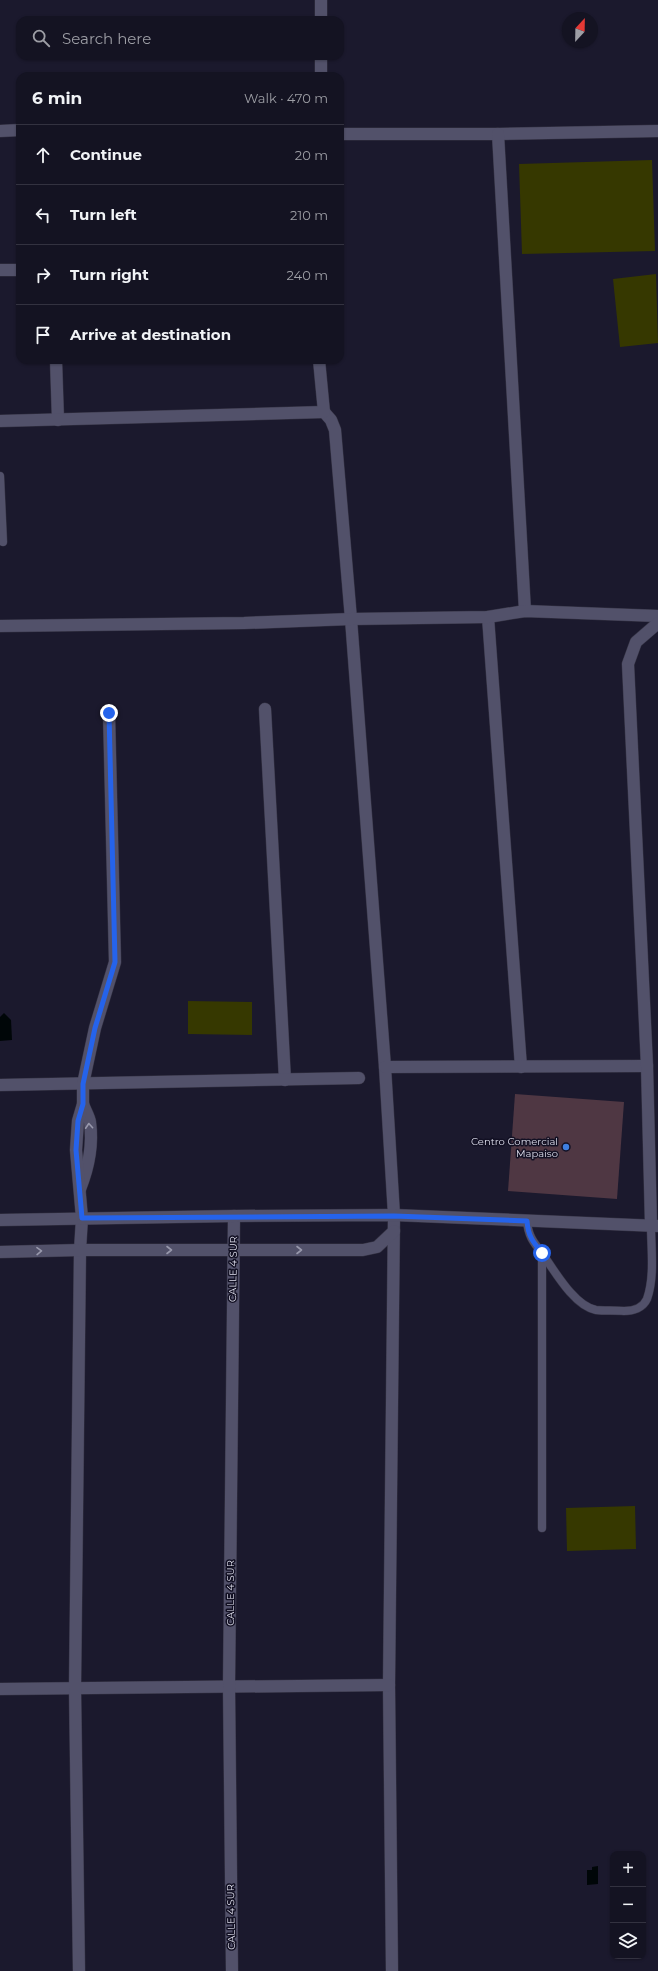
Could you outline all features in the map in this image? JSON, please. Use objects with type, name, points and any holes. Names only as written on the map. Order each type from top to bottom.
[{"type":"street","points":[[321,0],[321,16]]},
{"type":"street","points":[[321,60],[321,72]]},
{"type":"street","points":[[0,131],[16,130]]},
{"type":"street","points":[[344,134],[658,132]]},
{"type":"street","points":[[498,134],[525,611]]},
{"type":"street","points":[[0,270],[16,270]]},
{"type":"street","points":[[56,364],[58,420]]},
{"type":"street","points":[[319,364],[324,412],[331,420],[335,430],[385,1067],[394,1216],[389,1685],[392,1971]]},
{"type":"street","points":[[0,421],[324,412]]},
{"type":"street","points":[[0,626],[244,623],[351,619],[488,617],[525,611],[658,616]]},
{"type":"street","points":[[488,617],[521,1067]]},
{"type":"street","points":[[0,1220],[234,1216],[394,1216],[655,1226],[628,664],[636,642],[658,622]]},
{"type":"street","points":[[264,709],[285,1080]]},
{"type":"street","points":[[79,1971],[75,1688],[80,1250],[82,1218],[80,1189],[86,1174],[90,1149],[90,1121],[83,1104],[83,1084],[95,1028],[115,962],[109,713]]},
{"type":"street","points":[[385,1067],[647,1066]]},
{"type":"street","points":[[0,1085],[359,1078]]},
{"type":"street","name":"CALLE 4 SUR","points":[[232,1971],[229,1686],[234,1216]]},
{"type":"street","points":[[0,1252],[80,1250],[363,1250],[377,1247],[394,1231]]},
{"type":"street","points":[[0,1689],[389,1685]]},
{"type":"lane","points":[[0,476],[3,542]]},
{"type":"lane","points":[[527,1221],[530,1239],[572,1294],[585,1306],[596,1310],[629,1311],[638,1309],[646,1300],[652,1276],[655,1226]]},
{"type":"lane","points":[[542,1253],[542,1528]]},
{"type":"shaded area","points":[[652,160],[655,251],[522,254],[519,164]]},
{"type":"shaded area","points":[[656,274],[658,343],[620,347],[613,279]]},
{"type":"shaded area","points":[[188,1001],[252,1002],[252,1035],[188,1034]]},
{"type":"shaded area","points":[[4,1013],[11,1020],[12,1040],[0,1041],[0,1017]]},
{"type":"shaded area","points":[[635,1506],[636,1549],[567,1551],[566,1508]]},
{"type":"shaded area","points":[[598,1866],[598,1884],[587,1885],[587,1870],[592,1870],[592,1867]]},
{"type":"building","name":"Centro Comercial Mapaiso","points":[[515,1094],[624,1102],[617,1199],[508,1191]]},
{"type":"place","name":"Centro Comercial Mapaiso","points":[[566,1147]]},
{"type":"route","points":[[109,713],[115,962],[95,1028],[83,1084],[83,1104],[78,1121],[76,1150],[77,1175],[80,1189],[82,1218],[394,1216],[527,1221],[530,1239],[542,1253]]}]
